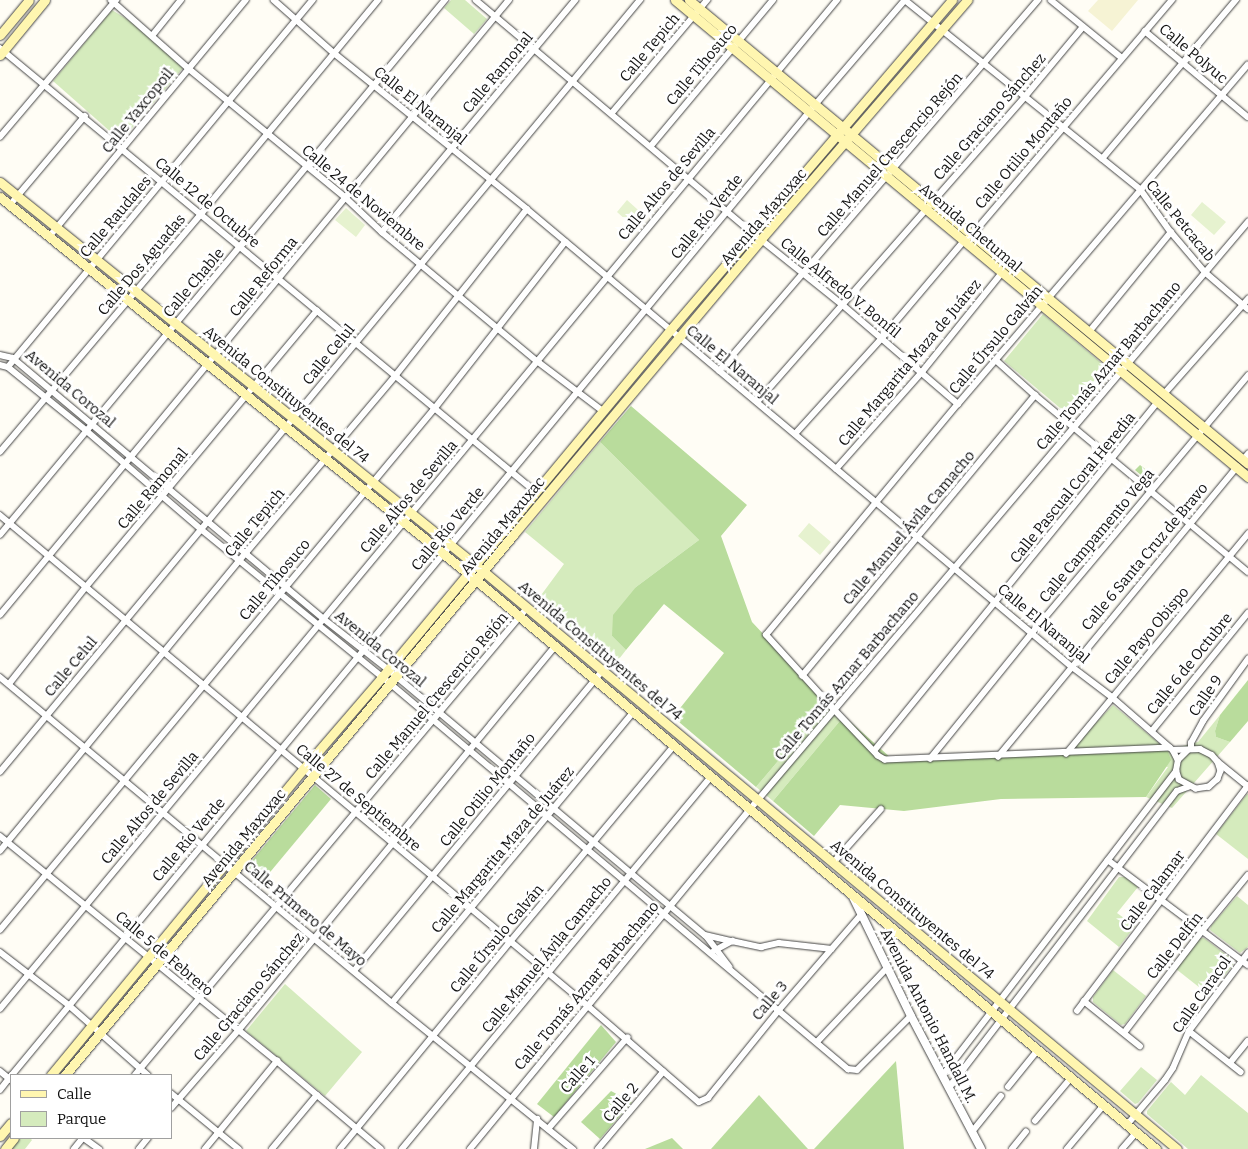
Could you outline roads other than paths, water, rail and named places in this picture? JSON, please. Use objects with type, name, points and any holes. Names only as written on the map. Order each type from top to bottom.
[{"type":"main road","points":[[0,35],[29,0]]},
{"type":"main road","points":[[1,51],[46,0]]},
{"type":"main road","name":"Avenida Chetumal","points":[[674,0],[696,12],[890,173],[929,206],[964,241],[1248,477]]},
{"type":"main road","name":"Avenida Chetumal","points":[[689,0],[696,12]]},
{"type":"main road","name":"Avenida Maxuxac","points":[[52,1074],[147,956],[385,674],[670,329],[952,0]]},
{"type":"main road","name":"Avenida Maxuxac","points":[[66,1074],[761,239],[849,140],[967,0]]},
{"type":"main road","name":"Avenida Constituyentes del 74","points":[[0,182],[483,571],[1177,1149]]},
{"type":"main road","name":"Avenida Constituyentes del 74","points":[[0,197],[468,573],[1156,1149]]},
{"type":"main road","name":"Avenida Chetumal","points":[[929,206],[972,235],[1204,428],[1246,459]]},
{"type":"main road","points":[[0,1136],[10,1124]]},
{"type":"main road","points":[[5,1149],[13,1139]]},
{"type":"street","points":[[152,36],[181,0]]},
{"type":"street","name":"Calle Yaxcopoil","points":[[49,237],[246,0]]},
{"type":"street","name":"Calle El Naranjal","points":[[274,0],[334,53],[527,209],[1172,749]]},
{"type":"street","name":"Calle Raudales","points":[[8,367],[314,0]]},
{"type":"street","name":"Calle Dos Aguadas","points":[[0,452],[202,213],[378,0]]},
{"type":"street","name":"Calle Chable","points":[[0,535],[373,84],[445,0]]},
{"type":"street","name":"Calle Alfredo V. Bonfil","points":[[476,0],[727,212],[843,305],[958,404]]},
{"type":"street","name":"Calle Reforma","points":[[0,615],[510,0]]},
{"type":"street","name":"Calle Ramonal","points":[[382,232],[575,0]]},
{"type":"street","name":"Calle Celul","points":[[0,772],[287,428],[421,263],[492,181],[640,0]]},
{"type":"street","name":"Calle Tepich","points":[[612,113],[707,0]]},
{"type":"street","name":"Calle Tihosuco","points":[[651,146],[773,0]]},
{"type":"street","name":"Calle Altos de Sevilla","points":[[0,1009],[837,0]]},
{"type":"street","name":"Calle Petcacab","points":[[905,0],[1024,98],[1141,190],[1171,232],[1205,272],[1245,307]]},
{"type":"street","name":"Calle Río Verde","points":[[14,1074],[202,844],[580,392],[812,109],[905,0]]},
{"type":"street","name":"Calle Manuel Crescencio Rejón","points":[[719,370],[984,65],[1038,0]]},
{"type":"street","points":[[1051,0],[1121,58]]},
{"type":"street","name":"Calle Otilio Montaño","points":[[795,434],[882,338],[964,241],[972,235],[1172,0]]},
{"type":"street","points":[[1102,159],[1236,0]]},
{"type":"street","points":[[0,137],[113,1]]},
{"type":"street","name":"Calle 24 de Noviembre","points":[[113,1],[188,68],[346,198],[382,232],[500,328],[537,361],[603,411]]},
{"type":"street","name":"Calle Graciano Sánchez","points":[[756,402],[1024,98],[1083,27]]},
{"type":"street","name":"Calle Polyuc","points":[[1145,30],[1248,117]]},
{"type":"street","name":"Calle 12 de Octubre","points":[[1,51],[202,213],[278,279],[536,492]]},
{"type":"street","name":"Calle Úrsulo Galván","points":[[802,676],[766,635],[958,404],[1248,65]]},
{"type":"street","points":[[10,205],[84,116]]},
{"type":"street","name":"Calle Tepich","points":[[0,851],[239,561],[396,375],[527,209]]},
{"type":"street","name":"Calle Tomás Aznar Barbachano","points":[[470,1149],[758,800],[1248,222]]},
{"type":"street","points":[[1089,332],[1171,232]]},
{"type":"street","name":"Calle Tihosuco","points":[[0,930],[435,408],[500,328],[565,242]]},
{"type":"street","name":"Calle Margarita Maza de Juárez","points":[[836,469],[922,372],[1002,273]]},
{"type":"street","points":[[1164,394],[1245,307],[1248,299]]},
{"type":"street","name":"Calle Ramonal","points":[[9,684],[86,587],[318,311]]},
{"type":"street","name":"Avenida Corozal","points":[[0,354],[14,358],[245,554],[364,650],[385,674],[433,720],[848,1069],[857,1070],[911,1016]]},
{"type":"street","points":[[996,360],[1035,395],[1248,572]]},
{"type":"street","name":"Avenida Corozal","points":[[0,365],[8,367],[87,431],[201,530],[358,658],[385,674],[439,712],[704,935],[736,974]]},
{"type":"street","name":"Calle Campamento Vega","points":[[930,759],[1032,633],[1248,376]]},
{"type":"street","name":"Calle Manuel Ávila Camacho","points":[[802,676],[1035,395]]},
{"type":"street","name":"Calle Pascual Coral Heredia","points":[[874,751],[1158,402]]},
{"type":"street","name":"Calle 6 Santa Cruz de Bravo","points":[[998,757],[1236,467]]},
{"type":"street","name":"Calle 27 de Septiembre","points":[[0,515],[470,909],[627,1038],[699,1102]]},
{"type":"street","name":"Calle Payo Obispo","points":[[1066,754],[1248,534]]},
{"type":"street","name":"Calle Manuel Crescencio Rejón","points":[[136,1074],[527,608]]},
{"type":"street","name":"Calle 6 de Octubre","points":[[1152,731],[1248,613]]},
{"type":"street","name":"Calle Graciano Sánchez","points":[[172,1107],[238,1031],[555,646]]},
{"type":"street","name":"Calle 9","points":[[1189,750],[1202,721],[1248,659]]},
{"type":"street","name":"Calle Otilio Montaño","points":[[354,971],[602,670]]},
{"type":"street","points":[[802,676],[885,760],[1200,749],[1212,755],[1248,786]]},
{"type":"street","name":"Calle Primero de Mayo","points":[[0,677],[392,1003],[573,1149]]},
{"type":"street","name":"Calle Margarita Maza de Juárez","points":[[392,1003],[634,712]]},
{"type":"street","points":[[654,729],[661,720]]},
{"type":"street","name":"Calle Úrsulo Galván","points":[[340,1149],[358,1130],[510,942],[674,746]]},
{"type":"street","points":[[1172,749],[1178,760]]},
{"type":"street","points":[[943,1075],[1176,771],[1178,760],[1189,750]]},
{"type":"street","points":[[1218,762],[1221,771],[1218,779]]},
{"type":"street","points":[[1176,771],[1179,780],[1188,787],[1196,789],[1209,787],[1218,779],[1233,774]]},
{"type":"street","name":"Calle Manuel Ávila Camacho","points":[[402,1149],[711,777]]},
{"type":"street","name":"Calle Calamar","points":[[1077,1011],[1248,786]]},
{"type":"street","points":[[949,1088],[1177,791],[1188,787]]},
{"type":"street","points":[[833,863],[881,809]]},
{"type":"street","name":"Calle 5 de Febrero","points":[[0,836],[198,999],[277,1061],[380,1149]]},
{"type":"street","points":[[1108,860],[1241,961],[1248,964]]},
{"type":"street","name":"Calle Delfín","points":[[1124,1033],[1202,930],[1248,876]]},
{"type":"street","name":"Avenida Antonio Handall M.","points":[[852,895],[911,1016],[981,1149]]},
{"type":"street","name":"Calle 3","points":[[699,1102],[708,1098],[779,1010],[861,915]]},
{"type":"street","points":[[704,935],[761,947],[779,943],[832,948]]},
{"type":"street","points":[[711,954],[716,949],[732,941]]},
{"type":"street","points":[[0,952],[70,1006],[91,1027],[147,1074]]},
{"type":"street","name":"Calle Caracol","points":[[1127,1125],[1173,1068],[1189,1030],[1248,953]]},
{"type":"street","points":[[817,1042],[888,967]]},
{"type":"street","points":[[1084,1001],[1140,1046]]},
{"type":"street","points":[[1189,1030],[1241,1072]]},
{"type":"street","name":"Calle 1","points":[[548,1129],[627,1038]]},
{"type":"street","points":[[1230,1063],[1248,1041]]},
{"type":"street","points":[[1008,1087],[1038,1050]]},
{"type":"street","points":[[204,1149],[277,1061]]},
{"type":"street","name":"Calle 2","points":[[598,1149],[663,1072]]},
{"type":"street","points":[[1035,1122],[1071,1078]]},
{"type":"street","name":"Calle Río Verde","points":[[0,1090],[10,1079]]},
{"type":"street","points":[[172,1094],[240,1149]]},
{"type":"street","points":[[272,1149],[317,1095]]},
{"type":"street","points":[[972,1132],[1000,1096]]},
{"type":"street","points":[[1067,1149],[1104,1105]]},
{"type":"street","points":[[534,1149],[537,1119]]},
{"type":"street","points":[[1012,1149],[1026,1132]]},
{"type":"street","points":[[1122,1149],[1136,1132]]},
{"type":"street","points":[[74,1149],[83,1139]]},
{"type":"street","points":[[85,1139],[99,1149]]},
{"type":"street","points":[[138,1149],[147,1139]]}]
